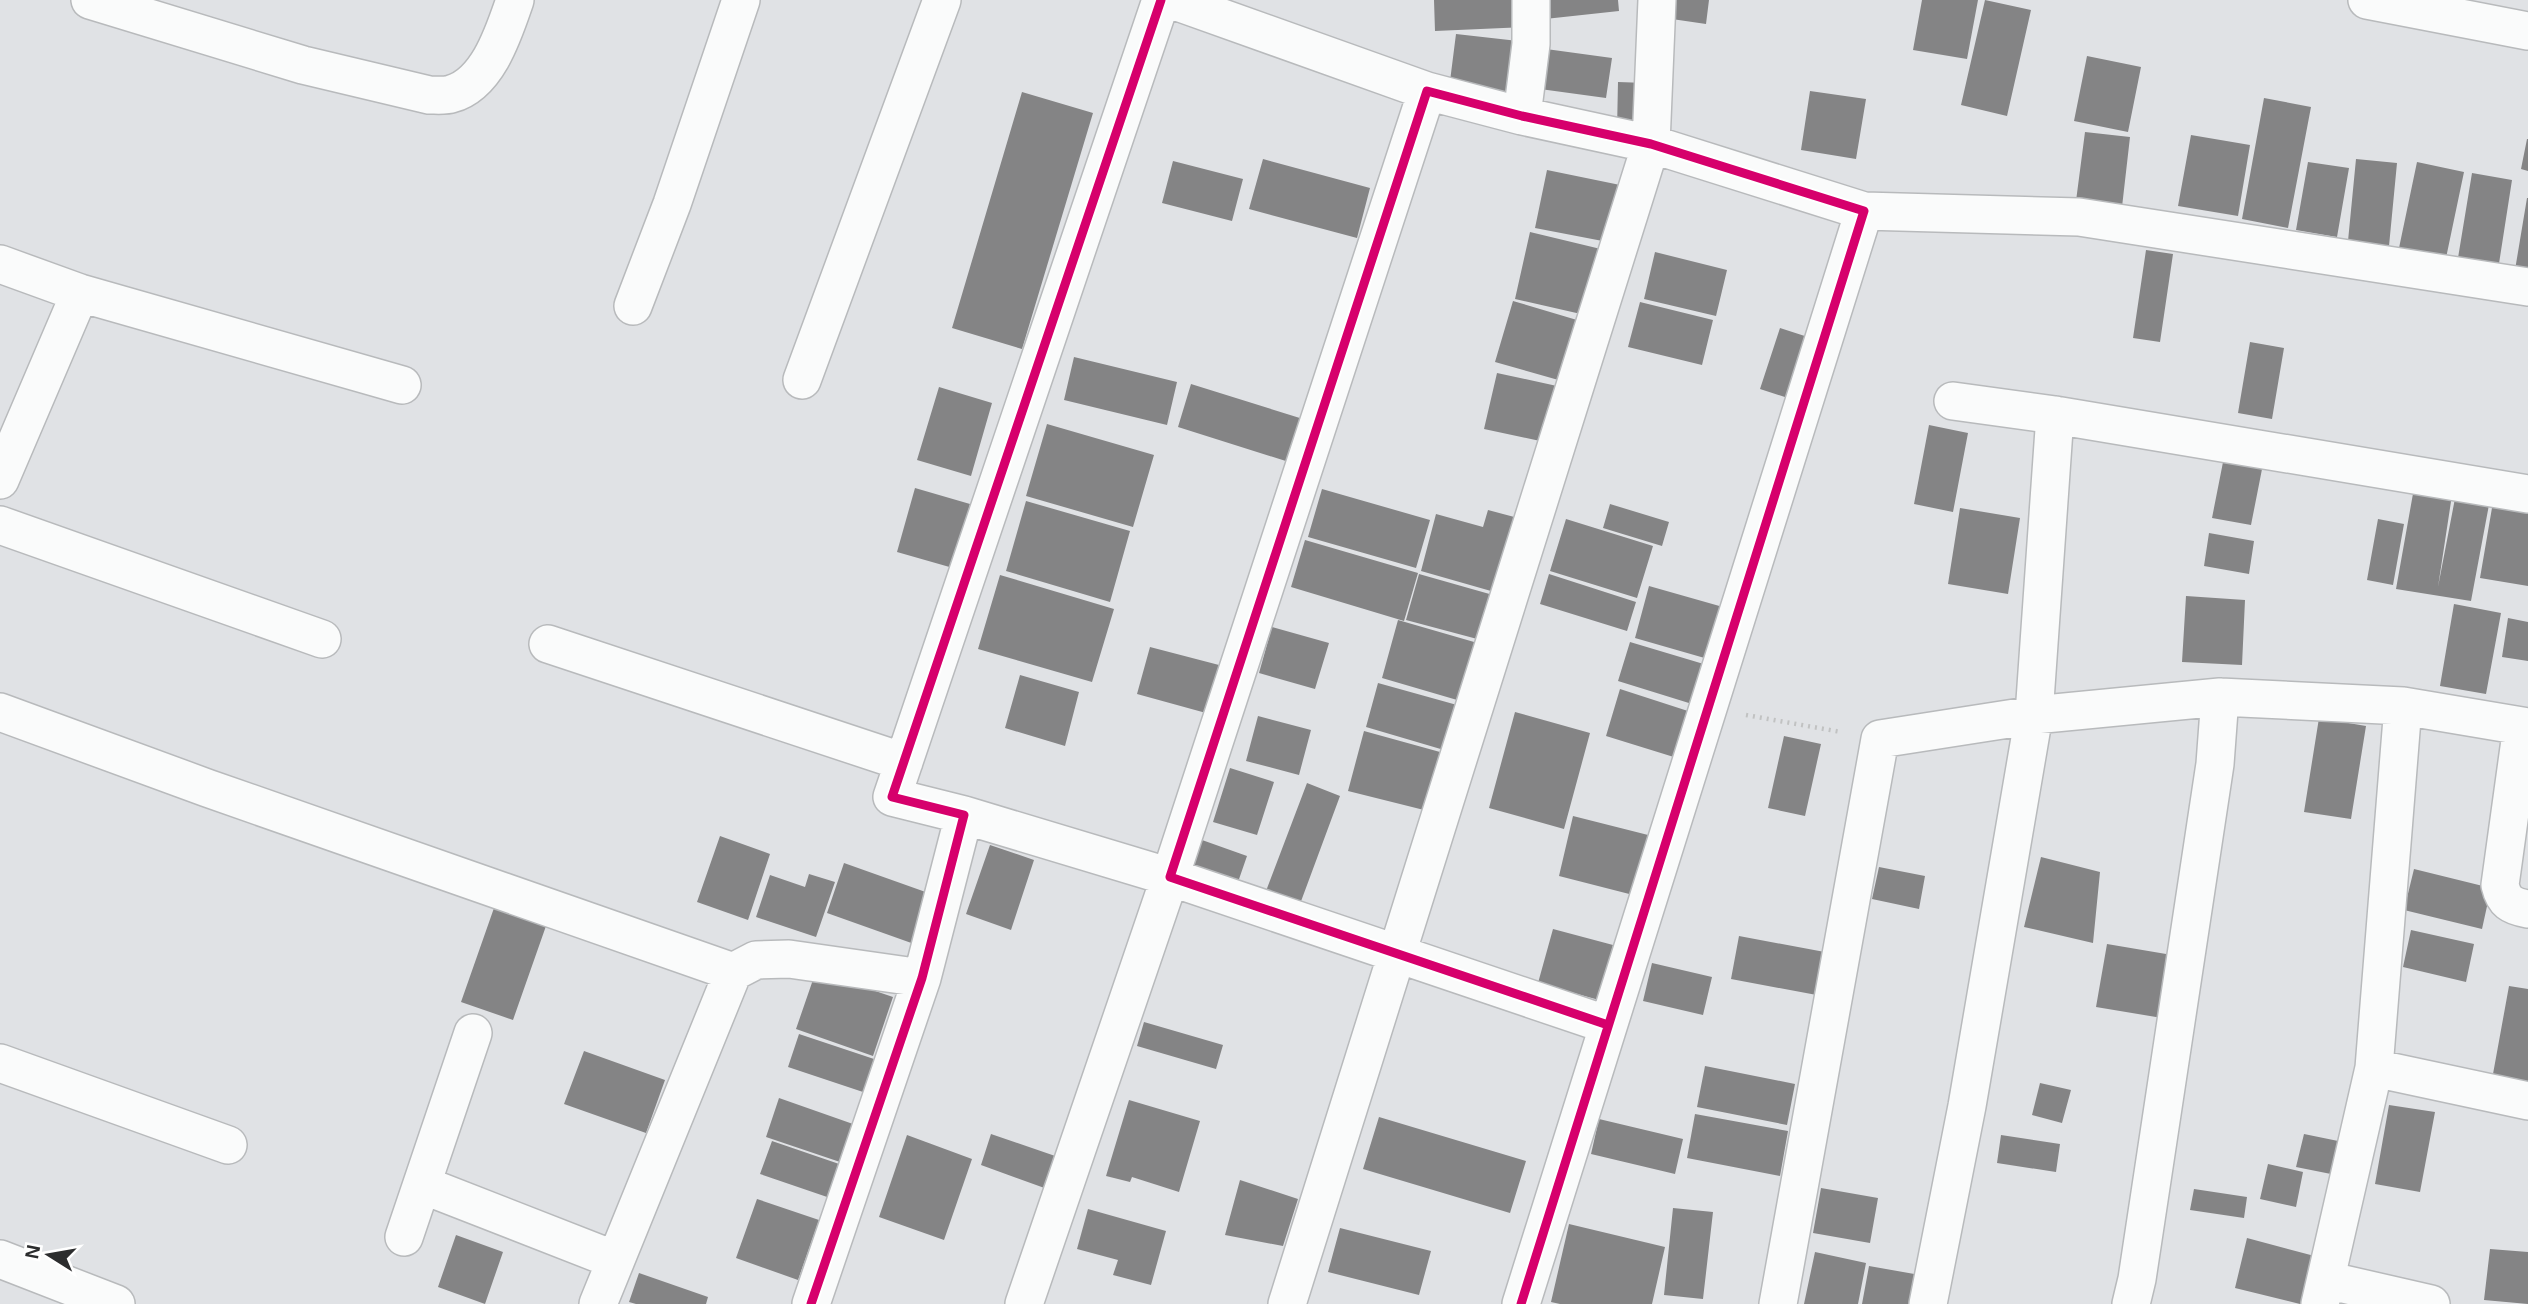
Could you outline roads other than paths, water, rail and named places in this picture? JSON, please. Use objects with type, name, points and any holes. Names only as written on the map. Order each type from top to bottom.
[{"type":"street","points":[[90,0],[303,65],[429,95],[450,95],[470,86],[498,47],[516,0]]},
{"type":"street","points":[[633,306],[672,204],[741,0]]},
{"type":"street","points":[[802,380],[942,0]]},
{"type":"street","points":[[1161,0],[892,796],[1170,877],[1608,1025]]},
{"type":"street","points":[[1172,0],[1427,91],[1522,116],[1651,144],[1864,211],[2079,218],[2528,287]]},
{"type":"street","points":[[1522,116],[1531,44],[1531,0]]},
{"type":"street","points":[[1287,1304],[1651,144],[1657,0]]},
{"type":"street","points":[[2367,0],[2528,31]]},
{"type":"street","points":[[1024,1304],[1170,877],[1427,91]]},
{"type":"street","points":[[1521,1304],[1864,211]]},
{"type":"street","points":[[0,264],[80,293],[402,384]]},
{"type":"street","points":[[0,480],[80,293]]},
{"type":"street","points":[[1953,401],[2055,415],[2528,494]]},
{"type":"street","points":[[1928,1304],[1967,1106],[2034,715],[2055,415]]},
{"type":"street","points":[[0,525],[322,639]]},
{"type":"street","points":[[548,645],[904,762]]},
{"type":"street","points":[[2131,1304],[2213,777],[2220,697]]},
{"type":"street","points":[[1778,1304],[1880,739],[2034,715],[2220,697],[2403,706],[2525,727],[2500,885],[2503,896],[2512,906],[2528,909]]},
{"type":"street","points":[[2403,706],[2374,1068],[2323,1292],[2431,1304]]},
{"type":"street","points":[[0,712],[220,793],[733,972]]},
{"type":"street","points":[[811,1304],[922,978],[964,815]]},
{"type":"street","points":[[598,1304],[733,972],[755,960],[789,959],[922,978]]},
{"type":"street","points":[[404,1237],[472,1033]]},
{"type":"street","points":[[0,1063],[228,1145]]},
{"type":"street","points":[[2374,1068],[2528,1101]]},
{"type":"street","points":[[423,1185],[615,1260]]},
{"type":"street","points":[[0,1259],[116,1304]]}]
